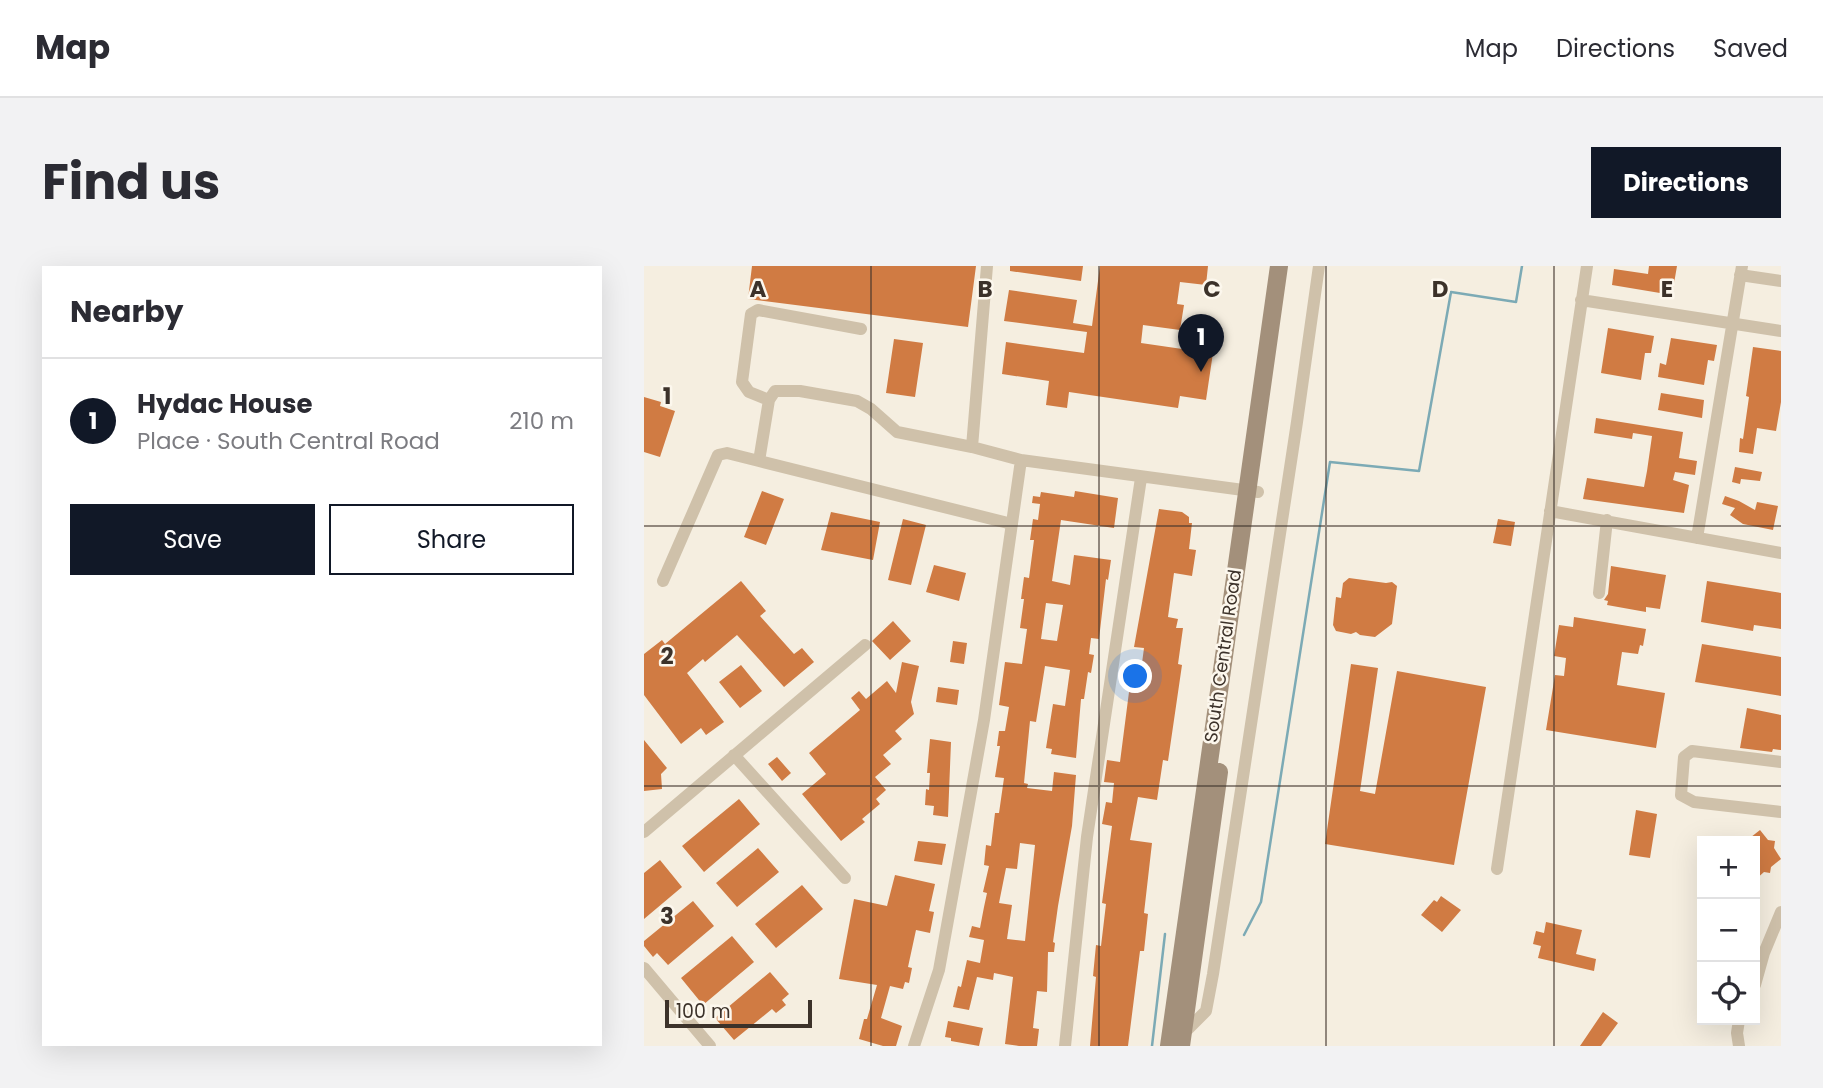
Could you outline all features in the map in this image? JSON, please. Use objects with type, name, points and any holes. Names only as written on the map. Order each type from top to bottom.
[{"type":"main road","name":"South Central Road","points":[[1178,1042],[1252,491],[1279,266]]},
{"type":"main road","name":"South Central Road","points":[[1252,491],[1290,266]]},
{"type":"street","points":[[972,447],[987,266]]},
{"type":"street","points":[[1178,1042],[1206,1011],[1213,974],[1319,266]]},
{"type":"street","points":[[1497,869],[1587,266]]},
{"type":"street","points":[[1698,538],[1741,271],[1781,281]]},
{"type":"street","points":[[1581,300],[1781,331]]},
{"type":"street","points":[[769,400],[749,392],[742,382],[751,314],[758,310],[861,329]]},
{"type":"street","points":[[759,461],[769,400],[775,391],[783,389],[857,401],[871,409],[897,432],[1021,460],[1252,491]]},
{"type":"street","points":[[663,581],[718,455],[727,453],[1012,524]]},
{"type":"street","points":[[914,1046],[939,970],[984,720],[1021,460]]},
{"type":"street","points":[[1065,1046],[1087,837],[1141,478]]},
{"type":"street","points":[[1550,511],[1781,553]]},
{"type":"street","points":[[1599,593],[1606,520]]},
{"type":"street","points":[[644,832],[864,645]]},
{"type":"street","points":[[1781,762],[1692,751],[1684,757],[1681,795],[1694,802],[1781,812]]},
{"type":"street","points":[[734,755],[845,878]]},
{"type":"street","points":[[1760,970],[1781,912]]},
{"type":"street","points":[[644,968],[710,1046]]},
{"type":"street","points":[[1738,1025],[1739,1046]]},
{"type":"building","points":[[752,266],[976,266],[968,327],[748,299]]},
{"type":"building","points":[[1010,266],[1083,266],[1081,281],[1010,271]]},
{"type":"building","points":[[1100,266],[1208,266],[1206,285],[1180,282],[1177,304],[1184,305],[1180,330],[1143,325],[1141,343],[1196,351],[1197,344],[1214,346],[1206,400],[1180,396],[1178,408],[1069,392],[1067,408],[1046,405],[1049,381],[1002,374],[1006,342],[1084,353],[1087,332],[1004,321],[1009,290],[1077,300],[1073,323],[1092,326]]},
{"type":"building","points":[[1649,266],[1677,266],[1672,295],[1612,285],[1614,269],[1648,274]]},
{"type":"building","points":[[1608,328],[1654,336],[1651,353],[1645,353],[1641,380],[1601,373]]},
{"type":"building","points":[[1671,338],[1717,345],[1714,361],[1708,360],[1704,385],[1658,377],[1660,363],[1666,365]]},
{"type":"building","points":[[894,339],[923,343],[915,397],[886,393]]},
{"type":"building","points":[[1753,347],[1781,351],[1781,402],[1776,431],[1757,428],[1753,454],[1739,452],[1749,397],[1746,396]]},
{"type":"building","points":[[1661,393],[1704,400],[1702,418],[1658,410]]},
{"type":"building","points":[[644,397],[661,402],[660,406],[675,411],[660,457],[644,452]]},
{"type":"building","points":[[1596,418],[1683,432],[1679,458],[1697,461],[1695,475],[1675,472],[1673,480],[1689,485],[1684,513],[1583,499],[1587,478],[1644,487],[1647,471],[1652,436],[1633,433],[1632,439],[1594,433]]},
{"type":"building","points":[[1735,467],[1762,472],[1760,481],[1741,479],[1740,484],[1732,482]]},
{"type":"building","points":[[762,491],[784,499],[766,545],[744,537]]},
{"type":"building","points":[[1075,491],[1118,498],[1114,528],[1061,520],[1052,581],[1070,585],[1074,555],[1111,560],[1099,639],[1091,638],[1089,654],[1094,655],[1084,699],[1081,699],[1076,758],[1051,754],[1052,749],[1046,748],[1053,704],[1065,706],[1070,670],[1045,666],[1036,722],[1030,721],[1024,783],[1028,784],[1027,788],[1052,791],[1054,772],[1076,775],[1072,826],[1058,906],[1054,952],[1048,952],[1047,992],[1037,991],[1033,1028],[1039,1029],[1037,1046],[1019,1046],[1005,1044],[1013,977],[994,973],[993,980],[977,977],[969,1010],[953,1007],[967,960],[980,963],[984,940],[969,937],[972,926],[980,928],[987,893],[983,892],[989,866],[984,865],[986,845],[991,846],[995,813],[999,813],[1004,778],[995,777],[1000,746],[997,746],[999,731],[1005,731],[1009,707],[999,705],[1005,662],[1022,664],[1027,629],[1020,628],[1024,599],[1021,599],[1024,577],[1029,578],[1034,540],[1030,540],[1033,519],[1038,520],[1040,504],[1032,503],[1033,496],[1040,497],[1041,492],[1074,497]],"holes":[[[1046,603],[1063,605],[1057,641],[1041,639]],[[1020,843],[1035,845],[1025,941],[1007,939],[1012,905],[999,903],[1006,868],[1017,869]]]},
{"type":"building","points":[[1725,496],[1755,510],[1757,502],[1778,506],[1773,530],[1743,524],[1730,515],[1735,508],[1722,504]]},
{"type":"building","points":[[1159,509],[1182,512],[1189,517],[1189,523],[1192,523],[1189,549],[1196,550],[1192,576],[1174,573],[1168,617],[1178,619],[1176,628],[1183,628],[1178,664],[1182,665],[1168,761],[1163,760],[1157,800],[1138,797],[1130,840],[1152,843],[1144,913],[1148,914],[1144,951],[1140,951],[1128,1046],[1090,1046],[1096,945],[1101,946],[1106,904],[1102,903],[1112,826],[1102,824],[1106,802],[1112,803],[1114,783],[1104,782],[1107,760],[1120,762],[1129,692],[1138,693],[1144,648],[1134,647]]},
{"type":"building","points":[[831,512],[880,522],[873,560],[821,550]]},
{"type":"building","points":[[903,519],[926,525],[911,585],[888,580]]},
{"type":"building","points":[[1498,519],[1515,522],[1511,546],[1493,543]]},
{"type":"building","points":[[934,565],[966,573],[959,601],[926,592]]},
{"type":"building","points":[[1611,566],[1666,575],[1660,609],[1646,607],[1646,612],[1607,605],[1608,601],[1604,600],[1608,594]]},
{"type":"building","points":[[1349,578],[1392,582],[1397,586],[1392,624],[1375,637],[1336,631],[1333,625],[1336,597],[1341,598],[1343,583]]},
{"type":"building","points":[[741,581],[766,611],[760,616],[794,654],[802,648],[814,662],[784,687],[737,635],[705,662],[703,659],[687,673],[724,722],[706,735],[701,728],[681,744],[644,695],[644,654],[662,640],[665,644]]},
{"type":"building","points":[[1707,581],[1781,593],[1781,629],[1754,625],[1753,631],[1701,622]]},
{"type":"building","points":[[1574,617],[1646,629],[1643,646],[1640,645],[1638,654],[1622,652],[1617,685],[1665,693],[1656,748],[1546,730],[1555,675],[1564,676],[1566,658],[1554,656],[1559,625],[1573,627]]},
{"type":"building","points":[[893,621],[911,641],[890,660],[872,641]]},
{"type":"building","points":[[953,641],[967,643],[964,664],[950,662]]},
{"type":"building","points":[[1702,644],[1781,657],[1781,696],[1695,682]]},
{"type":"building","points":[[902,662],[919,666],[911,702],[914,714],[895,731],[902,739],[883,755],[891,764],[875,777],[886,790],[876,799],[880,804],[862,819],[865,822],[841,841],[802,794],[826,774],[809,753],[860,710],[851,698],[859,691],[866,699],[887,681],[896,693]]},
{"type":"building","points":[[1351,664],[1378,668],[1360,791],[1375,794],[1397,671],[1486,687],[1454,865],[1325,844]]},
{"type":"building","points":[[741,665],[762,691],[740,708],[719,682]]},
{"type":"building","points":[[938,687],[959,690],[957,705],[936,702]]},
{"type":"building","points":[[1747,708],[1781,715],[1781,750],[1773,749],[1772,752],[1740,748]]},
{"type":"building","points":[[930,739],[951,742],[948,817],[933,815],[934,806],[925,805],[926,789],[929,790],[930,773],[927,773]]},
{"type":"building","points":[[644,740],[667,768],[661,774],[662,789],[644,791]]},
{"type":"building","points":[[777,757],[791,773],[782,781],[768,764]]},
{"type":"building","points":[[739,799],[760,824],[704,872],[682,846]]},
{"type":"building","points":[[1636,810],[1657,814],[1650,858],[1629,855]]},
{"type":"building","points":[[1760,830],[1768,840],[1775,841],[1774,848],[1781,859],[1771,867],[1770,873],[1764,872],[1760,876],[1760,836],[1752,836]]},
{"type":"building","points":[[918,841],[946,844],[942,865],[914,861]]},
{"type":"building","points":[[758,848],[779,872],[737,907],[716,883]]},
{"type":"building","points":[[660,860],[682,887],[644,919],[644,873]]},
{"type":"building","points":[[895,875],[935,884],[929,911],[934,912],[930,933],[916,930],[908,967],[912,968],[909,983],[905,982],[903,989],[890,986],[881,1018],[902,1026],[896,1046],[883,1046],[859,1039],[877,985],[839,979],[854,899],[887,906]]},
{"type":"building","points":[[802,885],[823,909],[776,948],[755,924]]},
{"type":"building","points":[[1441,896],[1461,910],[1442,932],[1421,915]]},
{"type":"building","points":[[693,901],[714,926],[668,965],[657,953],[653,957],[644,946],[644,941]]},
{"type":"building","points":[[1546,922],[1582,930],[1576,954],[1596,959],[1594,971],[1538,958],[1541,946],[1533,944],[1536,931],[1544,933]]},
{"type":"building","points":[[732,936],[754,962],[703,1005],[681,978]]},
{"type":"building","points":[[770,972],[789,994],[782,1000],[786,1005],[776,1013],[772,1009],[734,1040],[715,1018]]},
{"type":"building","points":[[1603,1012],[1618,1023],[1601,1046],[1580,1046]]},
{"type":"building","points":[[948,1021],[983,1028],[979,1046],[951,1041],[951,1038],[945,1037]]},
{"type":"waterway","points":[[1244,935],[1261,902],[1330,462],[1419,471],[1451,292],[1516,302],[1522,266]]},
{"type":"waterway","points":[[1152,1046],[1165,934]]},
{"type":"place","name":"Hydac House","points":[[1201,372]]}]
